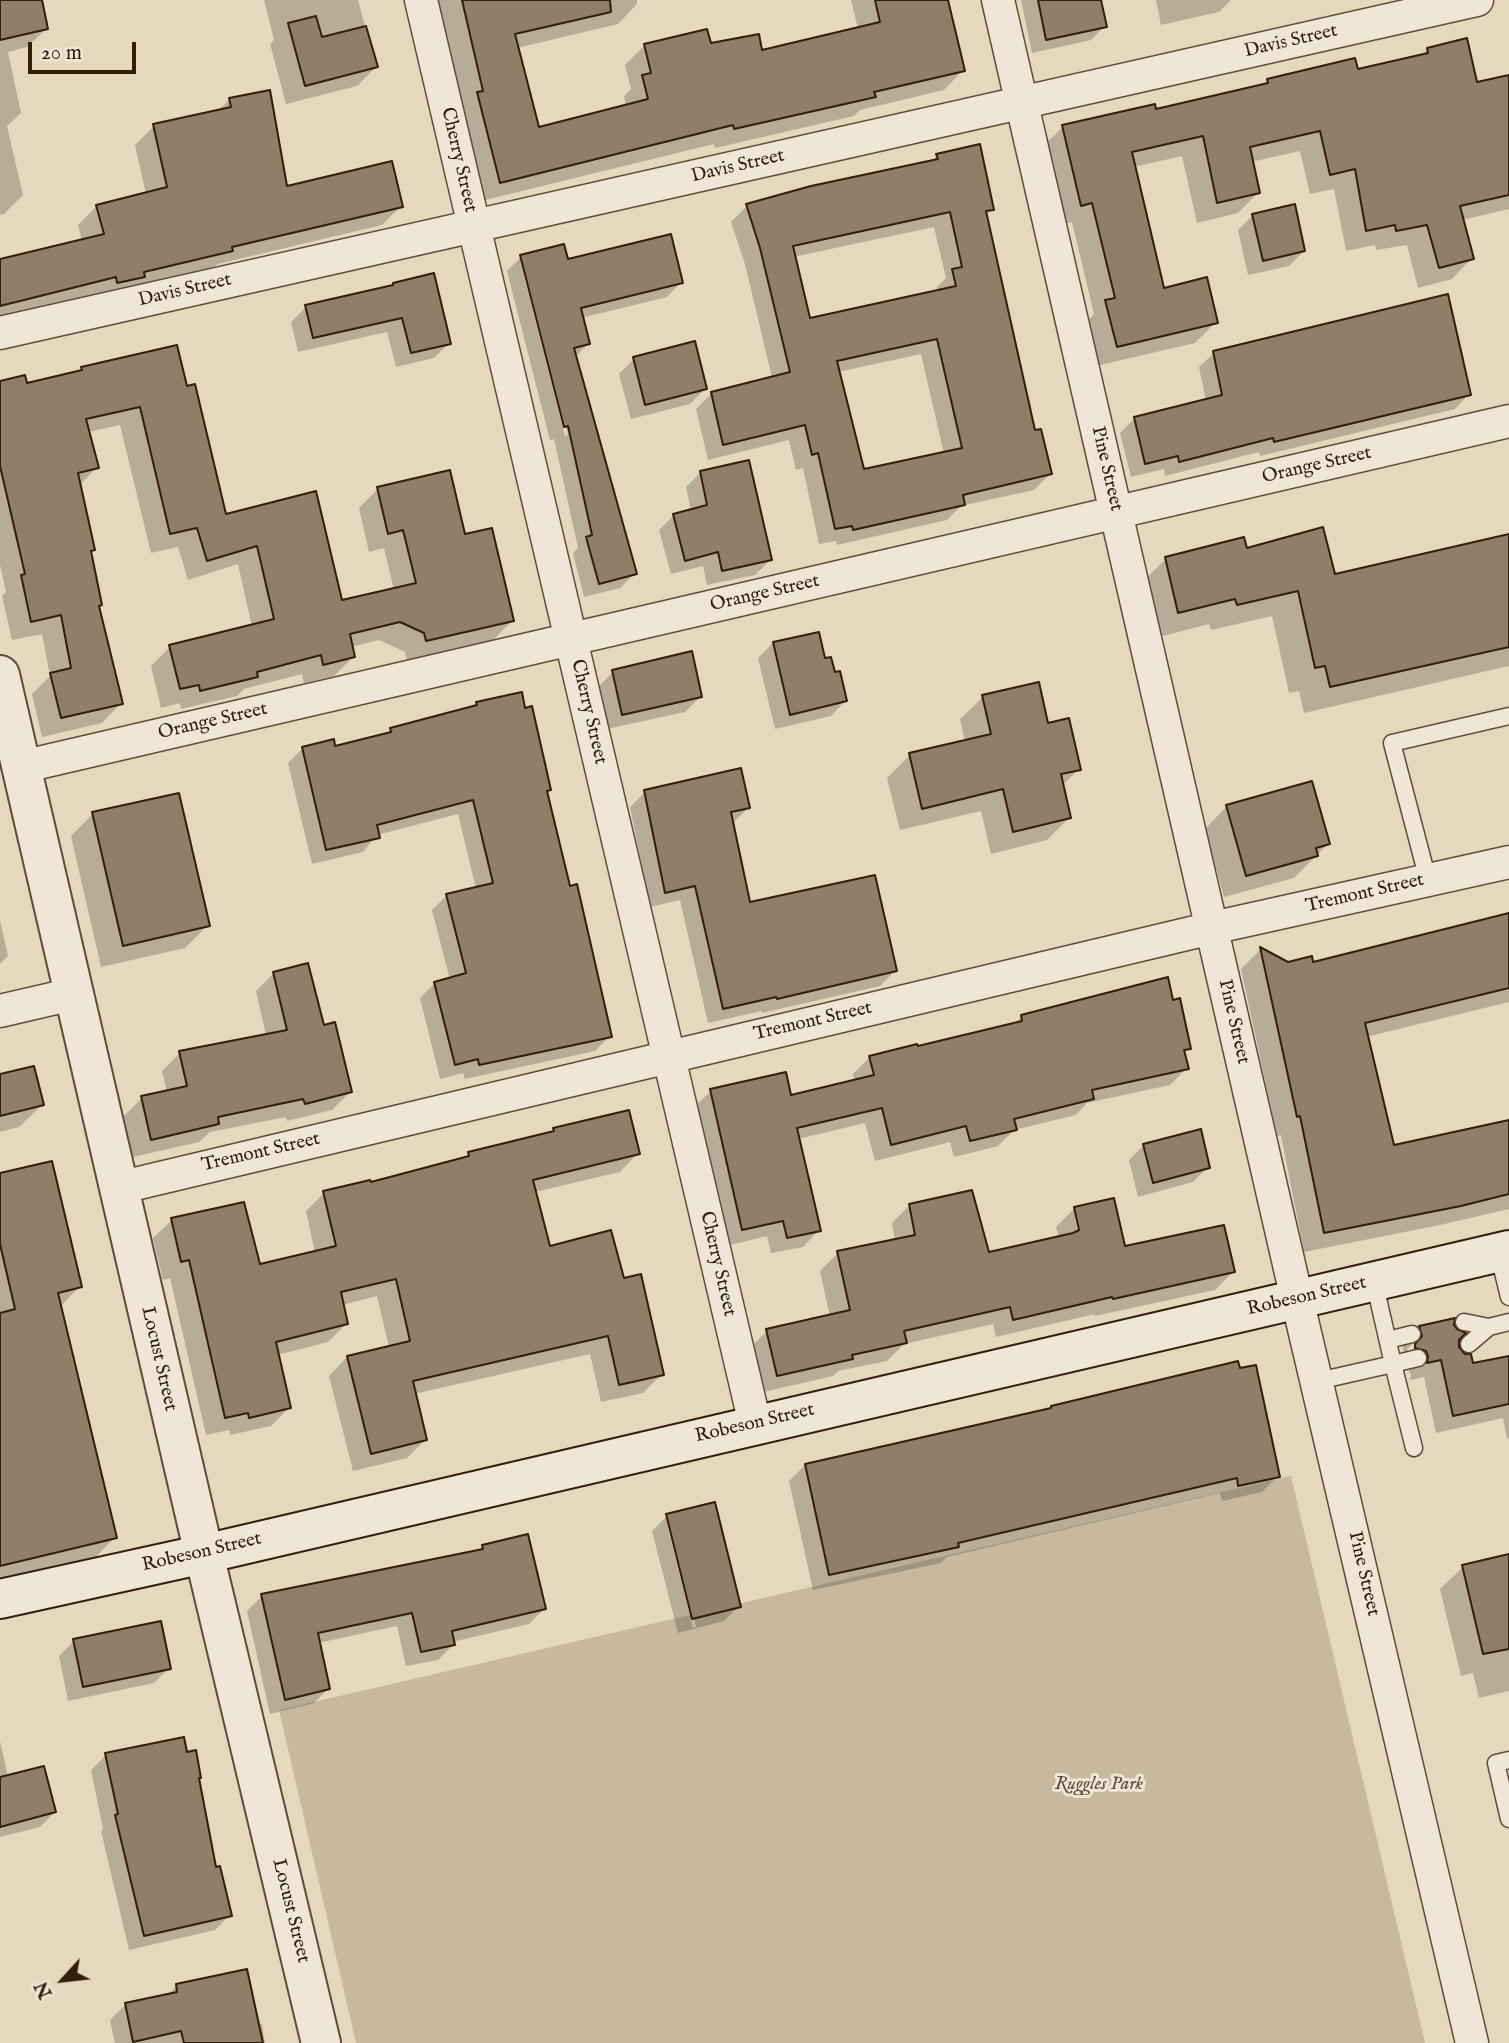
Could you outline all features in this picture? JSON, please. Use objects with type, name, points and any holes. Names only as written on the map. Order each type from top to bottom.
[{"type":"main road","name":"Locust Street","points":[[0,675],[118,1188],[321,2043]]},
{"type":"main road","name":"Robeson Street","points":[[0,1599],[204,1554],[1504,1251]]},
{"type":"street","name":"Cherry Street","points":[[421,0],[755,1424]]},
{"type":"street","name":"Pine Street","points":[[998,0],[1297,1299],[1472,2043]]},
{"type":"street","name":"Davis Street","points":[[0,333],[1477,0]]},
{"type":"street","name":"Orange Street","points":[[21,767],[1509,421]]},
{"type":"street","name":"Tremont Street","points":[[118,1188],[1212,928],[1509,862]]},
{"type":"street","points":[[0,1011],[73,994]]},
{"type":"lane","points":[[1428,880],[1392,743],[1509,716]]},
{"type":"lane","points":[[1504,1251],[1509,1297]]},
{"type":"lane","points":[[1374,1281],[1414,1448]]},
{"type":"lane","points":[[1464,1322],[1489,1326],[1509,1322]]},
{"type":"lane","points":[[1469,1344],[1489,1326]]},
{"type":"lane","points":[[1388,1340],[1412,1334]]},
{"type":"lane","points":[[1318,1381],[1418,1358]]},
{"type":"lane","points":[[1509,1760],[1496,1763],[1509,1819]]},
{"type":"green space","name":"Ruggles Park","points":[[1291,1476],[1425,2043],[356,2043],[279,1710]]},
{"type":"building","points":[[0,0],[42,0],[48,29],[0,40]]},
{"type":"building","points":[[462,0],[610,0],[611,12],[515,34],[539,127],[648,99],[642,75],[651,73],[644,44],[707,29],[711,43],[759,34],[762,50],[880,22],[875,0],[948,0],[965,71],[874,92],[876,97],[734,129],[733,125],[500,183],[477,92],[483,91]]},
{"type":"building","points":[[1038,0],[1101,0],[1107,27],[1046,40]]},
{"type":"building","points":[[316,16],[322,37],[366,26],[378,67],[305,86],[288,23]]},
{"type":"building","points":[[1467,38],[1477,82],[1509,75],[1509,195],[1460,206],[1474,259],[1439,268],[1427,225],[1396,231],[1395,225],[1366,231],[1355,169],[1330,175],[1320,131],[1250,147],[1260,193],[1217,203],[1203,136],[1132,152],[1164,288],[1207,277],[1218,323],[1117,347],[1105,300],[1115,298],[1092,203],[1081,206],[1062,125],[1155,104],[1156,109],[1268,83],[1267,79],[1355,58],[1358,69],[1428,53],[1427,48]]},
{"type":"building","points":[[270,90],[287,186],[392,161],[403,207],[232,247],[233,251],[144,272],[145,277],[117,283],[116,277],[0,306],[0,259],[104,234],[96,205],[167,187],[153,124],[231,107],[229,98]]},
{"type":"building","points":[[980,144],[994,210],[986,211],[1035,430],[1041,429],[1052,474],[963,495],[965,505],[853,530],[852,526],[835,529],[818,453],[812,455],[805,425],[723,445],[711,392],[790,372],[760,248],[746,204],[811,186],[938,159],[936,154]],"holes":[[[950,212],[962,267],[952,269],[956,286],[810,318],[793,246]],[[937,339],[962,448],[864,469],[837,361]]]},
{"type":"building","points":[[1295,204],[1305,251],[1263,261],[1252,214]]},
{"type":"building","points":[[671,234],[683,283],[581,308],[590,344],[574,348],[637,574],[599,584],[586,537],[592,535],[568,426],[564,427],[520,255],[564,244],[568,259]]},
{"type":"building","points":[[434,273],[451,344],[411,353],[402,318],[313,338],[305,305]]},
{"type":"building","points":[[1448,294],[1471,395],[1274,442],[1273,438],[1179,462],[1178,456],[1145,464],[1134,417],[1222,395],[1213,351]]},
{"type":"building","points":[[695,341],[707,389],[645,405],[633,357]]},
{"type":"building","points":[[177,345],[187,386],[195,384],[226,514],[316,491],[342,600],[416,583],[403,530],[388,534],[377,487],[450,470],[465,534],[492,528],[514,621],[426,641],[424,633],[400,622],[350,634],[355,657],[323,665],[321,655],[257,672],[258,677],[200,691],[199,685],[180,689],[169,645],[274,619],[257,546],[207,561],[197,528],[170,534],[140,407],[86,419],[99,468],[78,473],[95,550],[91,551],[102,605],[99,606],[123,704],[61,718],[50,673],[71,668],[61,615],[31,622],[21,575],[25,574],[0,466],[0,381],[25,375],[27,383],[82,370],[81,367]]},
{"type":"building","points":[[749,460],[772,560],[722,571],[718,552],[685,561],[673,514],[707,505],[700,471]]},
{"type":"building","points":[[1323,527],[1335,574],[1509,534],[1509,647],[1330,687],[1325,666],[1315,668],[1298,591],[1237,605],[1235,599],[1178,613],[1165,557],[1244,537],[1247,548]]},
{"type":"building","points":[[819,632],[825,658],[831,657],[835,672],[840,671],[847,701],[790,715],[773,642]]},
{"type":"building","points":[[692,651],[702,697],[622,715],[612,670]]},
{"type":"building","points":[[1039,682],[1048,723],[1069,718],[1081,770],[1061,774],[1071,818],[1013,832],[1003,789],[922,809],[909,753],[991,734],[982,695]]},
{"type":"building","points":[[522,692],[525,708],[532,706],[551,790],[547,791],[570,886],[577,884],[612,1037],[479,1065],[478,1059],[455,1065],[434,982],[466,973],[446,894],[493,883],[473,800],[377,825],[380,838],[326,850],[302,747],[334,739],[335,746],[391,732],[390,728],[477,705],[476,702]]},
{"type":"building","points":[[741,768],[750,808],[731,812],[750,902],[875,875],[897,971],[723,1009],[695,886],[665,893],[644,790]]},
{"type":"building","points":[[1312,781],[1330,844],[1316,848],[1318,856],[1246,876],[1226,805]]},
{"type":"building","points":[[179,793],[210,926],[123,946],[92,812]]},
{"type":"building","points":[[1509,913],[1509,988],[1365,1023],[1394,1145],[1509,1120],[1509,1194],[1324,1233],[1300,1116],[1297,1117],[1260,947],[1288,962],[1312,956],[1313,962]]},
{"type":"building","points":[[308,963],[324,1025],[335,1022],[352,1092],[305,1104],[303,1099],[218,1117],[219,1124],[151,1140],[141,1096],[187,1086],[179,1051],[287,1030],[273,972]]},
{"type":"building","points":[[1168,977],[1173,1000],[1180,998],[1191,1049],[1184,1050],[1189,1069],[1092,1090],[1094,1099],[1014,1119],[1017,1130],[970,1141],[966,1126],[891,1145],[882,1108],[797,1128],[821,1231],[787,1238],[783,1221],[742,1230],[710,1089],[786,1072],[791,1095],[874,1075],[869,1056],[1022,1021],[1021,1015]]},
{"type":"building","points":[[34,1066],[44,1105],[0,1116],[0,1074]]},
{"type":"building","points":[[629,1110],[640,1154],[533,1180],[550,1246],[611,1230],[624,1278],[641,1274],[664,1375],[619,1385],[608,1336],[413,1381],[427,1440],[371,1454],[347,1356],[410,1341],[396,1279],[341,1292],[348,1324],[276,1342],[291,1408],[249,1418],[248,1413],[225,1418],[189,1260],[181,1262],[171,1218],[244,1202],[260,1264],[336,1246],[323,1191],[370,1180],[371,1182],[469,1156],[468,1152],[554,1131],[553,1128]]},
{"type":"building","points":[[1201,1129],[1210,1168],[1153,1183],[1143,1144]]},
{"type":"building","points":[[52,1161],[82,1287],[58,1293],[117,1538],[0,1566],[0,1313],[15,1309],[0,1244],[0,1173]]},
{"type":"building","points":[[972,1190],[989,1252],[1073,1233],[1079,1230],[1074,1207],[1114,1198],[1125,1246],[1224,1225],[1235,1272],[1013,1320],[1010,1307],[904,1331],[907,1343],[852,1355],[853,1359],[777,1376],[766,1329],[850,1310],[837,1251],[915,1235],[909,1204]]},
{"type":"building","points":[[1455,1318],[1454,1325],[1466,1333],[1459,1340],[1459,1347],[1465,1354],[1471,1354],[1473,1363],[1509,1356],[1509,1404],[1453,1416],[1441,1360],[1427,1363],[1426,1351],[1415,1348],[1415,1344],[1422,1336],[1419,1326]]},
{"type":"building","points":[[1238,1361],[1240,1368],[1256,1365],[1280,1477],[1238,1486],[1237,1478],[958,1543],[959,1547],[829,1575],[805,1464],[1051,1408]]},
{"type":"building","points":[[715,1502],[741,1607],[692,1619],[666,1514]]},
{"type":"building","points":[[528,1534],[546,1609],[452,1631],[455,1645],[421,1652],[412,1613],[318,1633],[330,1689],[285,1700],[261,1594],[483,1549],[482,1545]]},
{"type":"building","points":[[1509,1554],[1509,1649],[1483,1654],[1462,1565]]},
{"type":"building","points":[[161,1621],[171,1669],[83,1687],[73,1639]]},
{"type":"building","points":[[184,1737],[187,1752],[196,1750],[216,1867],[220,1866],[232,1916],[144,1936],[115,1815],[118,1814],[105,1753]]},
{"type":"building","points":[[44,1766],[56,1812],[0,1827],[0,1777]]},
{"type":"building","points":[[247,1969],[263,2043],[184,2043],[181,2031],[133,2042],[125,2003],[177,1992],[176,1984]]}]
